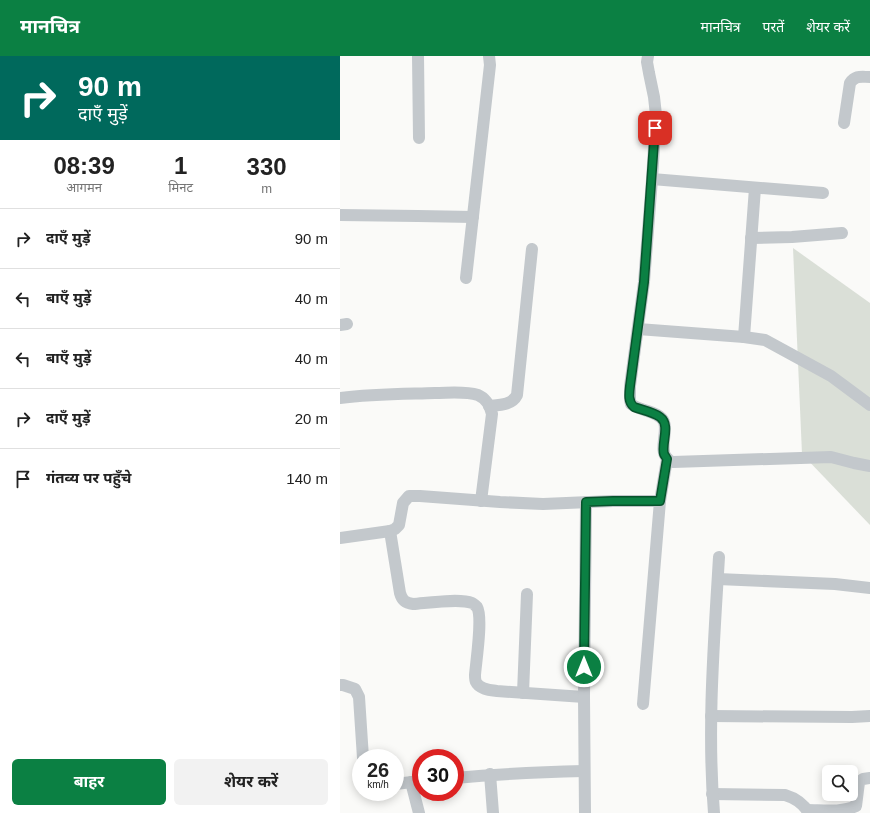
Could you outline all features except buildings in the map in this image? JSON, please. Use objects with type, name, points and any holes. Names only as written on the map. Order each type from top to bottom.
[{"type":"street","points":[[418,56],[419,138]]},
{"type":"street","points":[[466,278],[490,65],[489,56]]},
{"type":"street","points":[[648,56],[648,67],[656,115],[644,282],[630,386],[631,404],[634,407],[660,417],[664,421],[664,454],[667,459],[674,462],[831,457],[854,464],[870,466]]},
{"type":"street","points":[[844,123],[850,83],[857,77],[870,78]]},
{"type":"street","points":[[652,180],[822,193]]},
{"type":"street","points":[[744,337],[755,188]]},
{"type":"street","points":[[340,215],[473,217]]},
{"type":"street","points":[[751,238],[842,233]]},
{"type":"street","points":[[490,406],[510,402],[515,399],[517,395],[532,249]]},
{"type":"street","points":[[638,329],[765,340],[831,376],[870,405]]},
{"type":"street","points":[[340,398],[465,393],[478,395],[485,399],[490,406],[492,414],[481,500]]},
{"type":"street","points":[[643,704],[660,501],[667,459]]},
{"type":"street","points":[[340,538],[390,531],[399,525],[403,502],[409,496],[543,504],[613,501],[660,501]]},
{"type":"street","points":[[585,813],[584,697],[586,502]]},
{"type":"street","points":[[390,531],[402,599],[406,603],[412,604],[460,601],[472,603],[476,606],[479,623],[475,675],[476,682],[480,686],[497,691],[584,697]]},
{"type":"street","points":[[714,813],[712,794],[711,704],[719,557]]},
{"type":"street","points":[[718,579],[835,584],[870,588]]},
{"type":"street","points":[[523,693],[527,594]]},
{"type":"street","points":[[340,685],[355,689],[359,697],[363,749]]},
{"type":"street","points":[[711,716],[870,716]]},
{"type":"street","points":[[464,777],[490,774],[584,771]]},
{"type":"street","points":[[490,774],[492,813]]},
{"type":"street","points":[[712,794],[785,795],[793,797],[808,811],[841,810],[850,809],[856,806],[859,782],[863,779],[870,778]]},
{"type":"street","points":[[418,801],[419,813]]},
{"type":"shaded area","points":[[793,248],[870,303],[870,525],[802,454]]},
{"type":"route","points":[[584,667],[586,502],[660,501],[667,459],[664,454],[664,421],[653,413],[634,407],[630,400],[630,386],[644,282],[655,128]]}]
